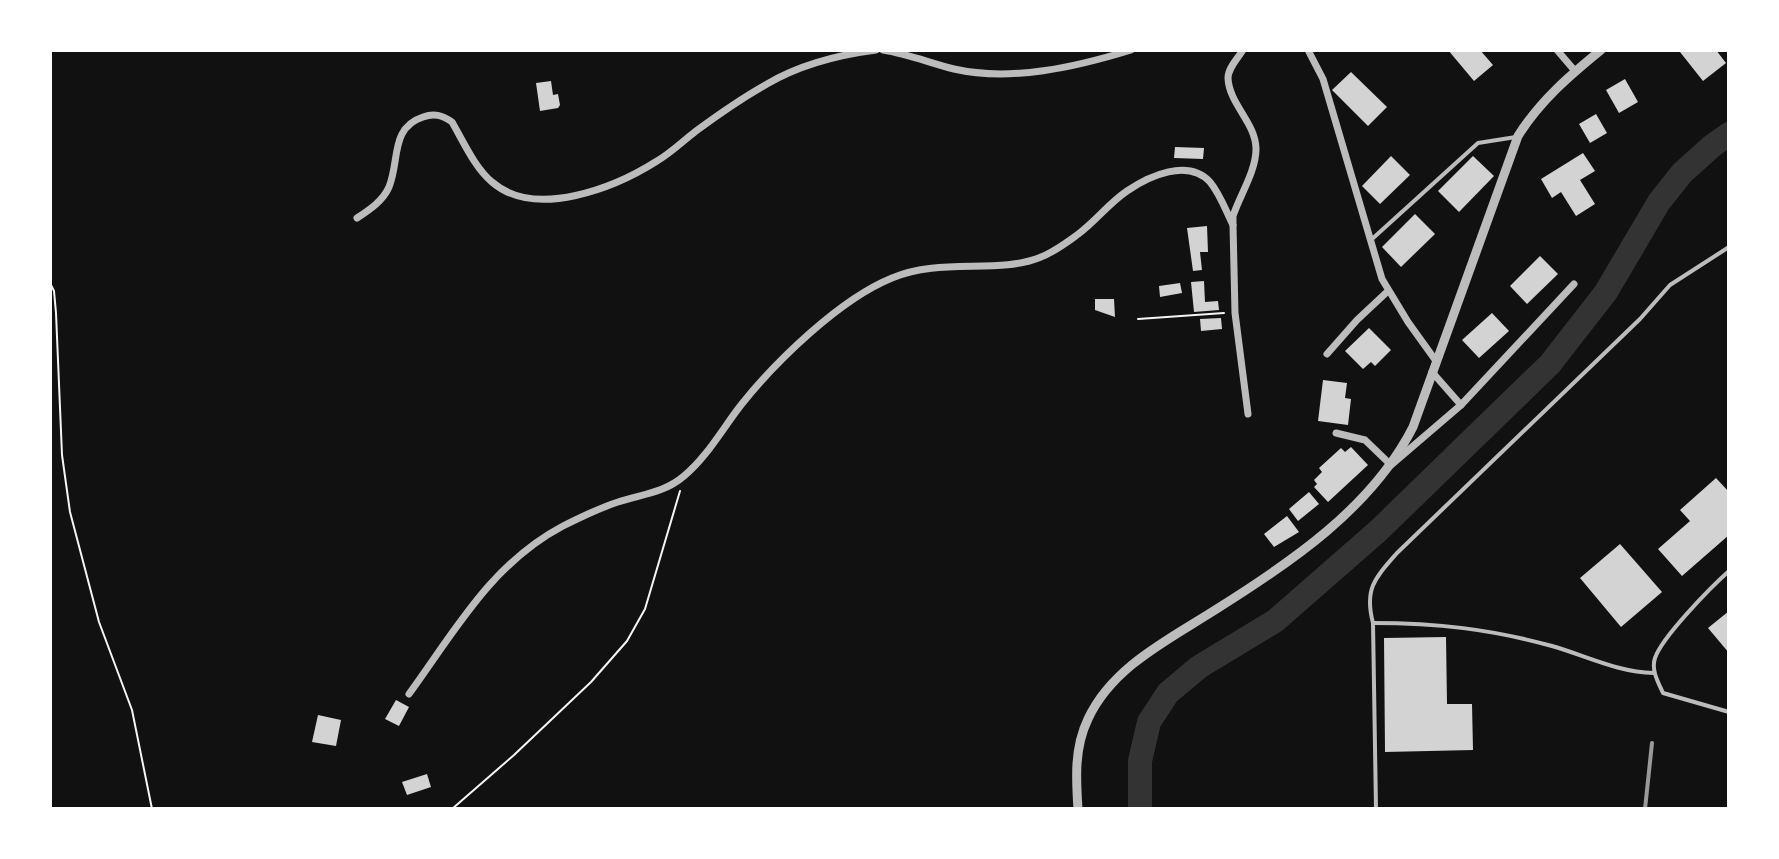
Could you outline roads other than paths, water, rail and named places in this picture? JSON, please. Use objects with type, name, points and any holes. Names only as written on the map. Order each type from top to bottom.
[{"type":"street","points":[[357,218],[375,206],[388,189],[396,161],[397,141],[403,128],[415,119],[430,114],[443,115],[452,122],[491,181],[508,193],[535,199],[560,198],[623,180],[660,160],[741,99],[800,67],[826,58],[876,50]]},
{"type":"street","points":[[883,50],[915,56],[954,69],[986,73],[1051,68],[1131,50]]},
{"type":"street","points":[[1243,50],[1228,78],[1250,128],[1256,151],[1233,216],[1235,313],[1248,414]]},
{"type":"street","points":[[1308,50],[1323,79],[1369,242],[1388,291],[1436,361]]},
{"type":"street","points":[[1557,50],[1575,71]]},
{"type":"street","points":[[1391,465],[1413,427],[1518,136],[1532,114],[1601,50]]},
{"type":"street","points":[[409,694],[479,594],[519,556],[559,528],[594,510],[663,492],[686,475],[778,363],[865,291],[894,277],[930,267],[1011,264],[1038,258],[1078,235],[1125,192],[1149,178],[1171,171],[1199,173],[1210,183],[1233,225]]},
{"type":"street","points":[[1078,809],[1076,763],[1080,742],[1087,720],[1114,681],[1164,642],[1259,582],[1308,546],[1346,513],[1391,465],[1461,405],[1574,284]]},
{"type":"street","points":[[1327,354],[1388,291]]},
{"type":"street","points":[[1432,372],[1461,405]]},
{"type":"street","points":[[1336,433],[1365,440],[1391,465]]},
{"type":"lane","points":[[1369,242],[1478,143],[1518,136]]},
{"type":"lane","points":[[1376,809],[1373,623],[1368,605],[1369,591],[1379,573],[1565,394],[1670,285],[1729,247]]},
{"type":"lane","points":[[1729,571],[1669,636],[1655,657],[1654,673],[1663,693],[1729,712]]},
{"type":"lane","points":[[1373,623],[1448,624],[1552,646],[1629,672],[1654,673]]},
{"type":"waterway","points":[[1140,809],[1140,761],[1149,722],[1168,693],[1199,667],[1275,621],[1378,531],[1550,364],[1606,292],[1659,202],[1682,173],[1729,134]]},
{"type":"railway","points":[[1645,809],[1652,743]]}]
